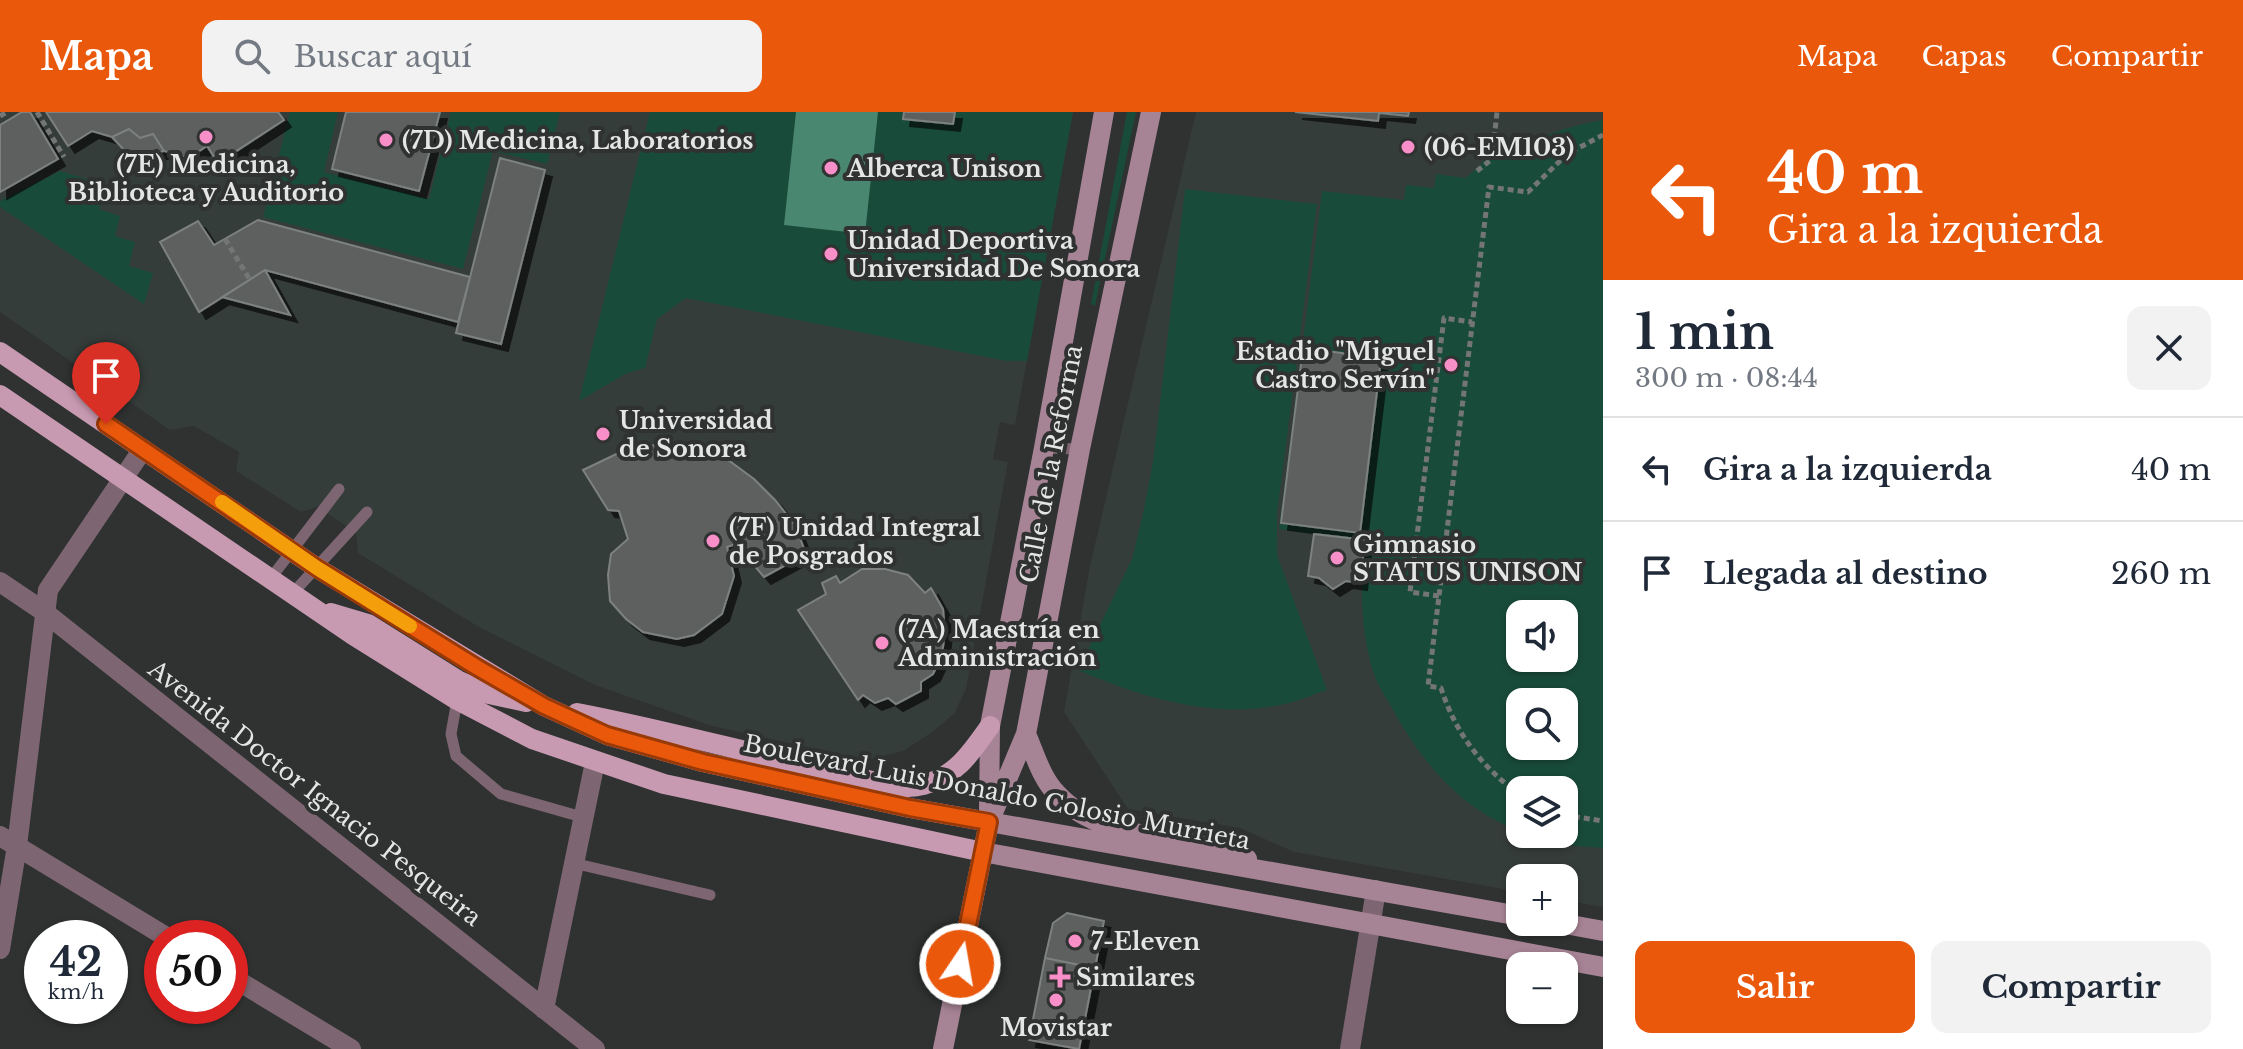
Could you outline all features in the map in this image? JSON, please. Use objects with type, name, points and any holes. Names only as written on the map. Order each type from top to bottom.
[{"type":"main road","name":"Calle de la Reforma","points":[[943,1049],[989,822],[990,726],[1104,112]]},
{"type":"main road","name":"Calle de la Reforma","points":[[989,822],[1026,734],[1080,449],[1151,112]]},
{"type":"main road","name":"Boulevard Luis Donaldo Colosio Murrieta","points":[[0,352],[317,568],[544,706],[607,735],[703,762],[910,808],[1506,913]]},
{"type":"main road","points":[[0,395],[312,608],[457,700],[532,739],[595,762],[664,784],[983,852],[1603,967]]},
{"type":"main road","points":[[312,608],[368,624],[459,681],[489,694],[623,721],[795,764],[897,785],[920,786],[947,776],[965,762],[990,726]]},
{"type":"main road","points":[[1026,734],[1042,772],[1055,793],[1094,822],[1222,848],[1280,873]]},
{"type":"main road","points":[[1578,926],[1603,931]]},
{"type":"street","points":[[0,949],[8,841],[48,590],[143,449]]},
{"type":"street","name":"Avenida Doctor Ignacio Pesqueira","points":[[0,582],[43,611],[595,1049]]},
{"type":"street","points":[[544,1009],[595,762]]},
{"type":"street","points":[[8,841],[144,923]]},
{"type":"street","points":[[1350,1049],[1376,890]]},
{"type":"street","points":[[248,987],[351,1049]]},
{"type":"lane","points":[[1044,448],[1080,449]]},
{"type":"lane","points":[[271,578],[339,489]]},
{"type":"lane","points":[[292,594],[367,512]]},
{"type":"lane","points":[[457,700],[451,734],[456,756],[501,794],[582,817]]},
{"type":"lane","points":[[573,863],[710,895]]},
{"type":"path","points":[[0,116],[7,112]]},
{"type":"path","points":[[37,112],[64,157]]},
{"type":"path","points":[[1477,171],[1492,159],[1497,112]]},
{"type":"path","points":[[1506,783],[1478,759],[1460,735],[1441,688],[1428,686],[1489,187],[1528,192],[1567,154],[1603,135]]},
{"type":"path","points":[[225,239],[250,280]]},
{"type":"path","points":[[1439,596],[1410,592],[1444,318],[1472,322]]},
{"type":"path","points":[[1578,817],[1603,821]]},
{"type":"shaded area","name":"Universidad de Sonora","points":[[0,112],[1073,112],[1015,425],[1000,422],[993,459],[1008,462],[966,689],[954,714],[903,751],[866,760],[712,726],[595,685],[479,627],[358,553],[356,532],[317,507],[301,512],[236,471],[239,452],[194,426],[170,430],[0,312]]},
{"type":"shaded area","points":[[290,112],[338,112],[324,172],[429,199],[451,112],[560,112],[547,164],[493,151],[463,269],[263,217]]},
{"type":"shaded area","name":"Unidad Deportiva Universidad De Sonora","points":[[650,112],[1073,112],[1027,361],[1007,361],[686,298],[657,319],[645,368],[627,373],[579,401]]},
{"type":"shaded area","name":"Alberca Unison","points":[[796,112],[878,112],[865,234],[784,225]]},
{"type":"shaded area","points":[[1127,112],[1136,112],[1095,306],[1091,304]]},
{"type":"shaded area","points":[[1196,112],[1603,112],[1603,907],[1578,903],[1578,864],[1506,864],[1506,890],[1294,852],[1240,828],[1128,809],[1064,712],[1090,566]]},
{"type":"shaded area","name":"Estadio \"Miguel Castro Servín\"","points":[[1603,120],[1603,848],[1578,846],[1578,776],[1506,776],[1506,825],[1480,811],[1446,783],[1405,731],[1374,674],[1362,608],[1365,541],[1279,529],[1322,191],[1404,200],[1406,185],[1434,188],[1436,174],[1466,178],[1488,157],[1496,160],[1561,130]]},
{"type":"shaded area","points":[[60,171],[106,185],[99,209],[120,216],[115,236],[135,242],[129,266],[153,273],[144,304],[0,207],[0,201]]},
{"type":"shaded area","points":[[1185,189],[1317,204],[1277,514],[1277,555],[1327,690],[1285,704],[1232,709],[1179,704],[1078,670],[1132,559],[1143,514],[1153,462]]},
{"type":"building","points":[[22,112],[30,112],[58,159],[0,192],[0,125]]},
{"type":"building","name":"(7E) Medicina, Biblioteca y Auditorio","points":[[46,112],[278,112],[284,120],[218,163],[207,146],[189,158],[164,151],[153,134],[140,138],[129,129],[112,137],[92,131],[68,146]]},
{"type":"building","name":"(7D) Medicina, Laboratorios","points":[[346,112],[440,112],[419,191],[332,169]]},
{"type":"building","points":[[904,112],[955,112],[953,124],[903,119]]},
{"type":"building","points":[[1295,112],[1409,112],[1408,116],[1379,113],[1378,121]]},
{"type":"building","points":[[129,129],[140,138],[153,134],[164,151],[143,157],[124,150],[112,137]]},
{"type":"building","points":[[500,158],[545,170],[501,344],[456,333]]},
{"type":"building","points":[[258,220],[470,277],[458,322],[265,270],[199,312],[160,242],[198,221],[214,245]]},
{"type":"building","points":[[265,270],[290,315],[222,297]]},
{"type":"building","points":[[1303,348],[1381,358],[1360,533],[1281,523]]},
{"type":"building","name":"(7F) Unidad Integral de Posgrados","points":[[691,445],[724,457],[754,479],[775,500],[795,525],[806,554],[764,577],[736,544],[727,547],[734,576],[722,614],[694,635],[677,639],[643,632],[610,601],[608,575],[611,554],[628,539],[619,511],[608,510],[583,470],[631,447]]},
{"type":"building","name":"Gimnasio STATUS UNISON","points":[[1314,534],[1365,540],[1360,583],[1346,581],[1333,589],[1319,578],[1308,576]]},
{"type":"building","name":"(7A) Maestría en Administración","points":[[862,569],[885,569],[908,575],[925,593],[931,588],[943,609],[945,631],[942,655],[933,674],[921,682],[921,691],[896,704],[888,698],[875,703],[863,695],[858,700],[798,610],[826,594],[822,583],[836,576],[840,583]]},
{"type":"building","name":"7-Eleven","points":[[1067,913],[1104,921],[1095,968],[1045,958],[1053,923]]},
{"type":"building","points":[[1045,958],[1095,968],[1079,1049],[1029,1040]]},
{"type":"slow traffic","points":[[222,502],[317,568],[410,626]]},
{"type":"place","name":"(7E) Medicina, Biblioteca y Auditorio","points":[[206,137]]},
{"type":"place","name":"(7D) Medicina, Laboratorios","points":[[386,140]]},
{"type":"place","name":"(06-EM103)","points":[[1408,147]]},
{"type":"place","name":"Alberca Unison","points":[[831,168]]},
{"type":"place","name":"Unidad Deportiva Universidad De Sonora","points":[[831,254]]},
{"type":"place","name":"Estadio \"Miguel Castro Servín\"","points":[[1451,365]]},
{"type":"place","name":"Universidad de Sonora","points":[[603,434]]},
{"type":"place","name":"(7F) Unidad Integral de Posgrados","points":[[713,541]]},
{"type":"place","name":"Gimnasio STATUS UNISON","points":[[1337,558]]},
{"type":"place","name":"(7A) Maestría en Administración","points":[[882,643]]},
{"type":"place","name":"7-Eleven","points":[[1075,941]]},
{"type":"place","name":"Similares","points":[[1060,977]]},
{"type":"place","name":"Movistar","points":[[1056,1000]]},
{"type":"route","points":[[106,424],[317,568],[478,668],[544,706],[607,735],[703,762],[910,808],[989,822],[960,964]]}]
